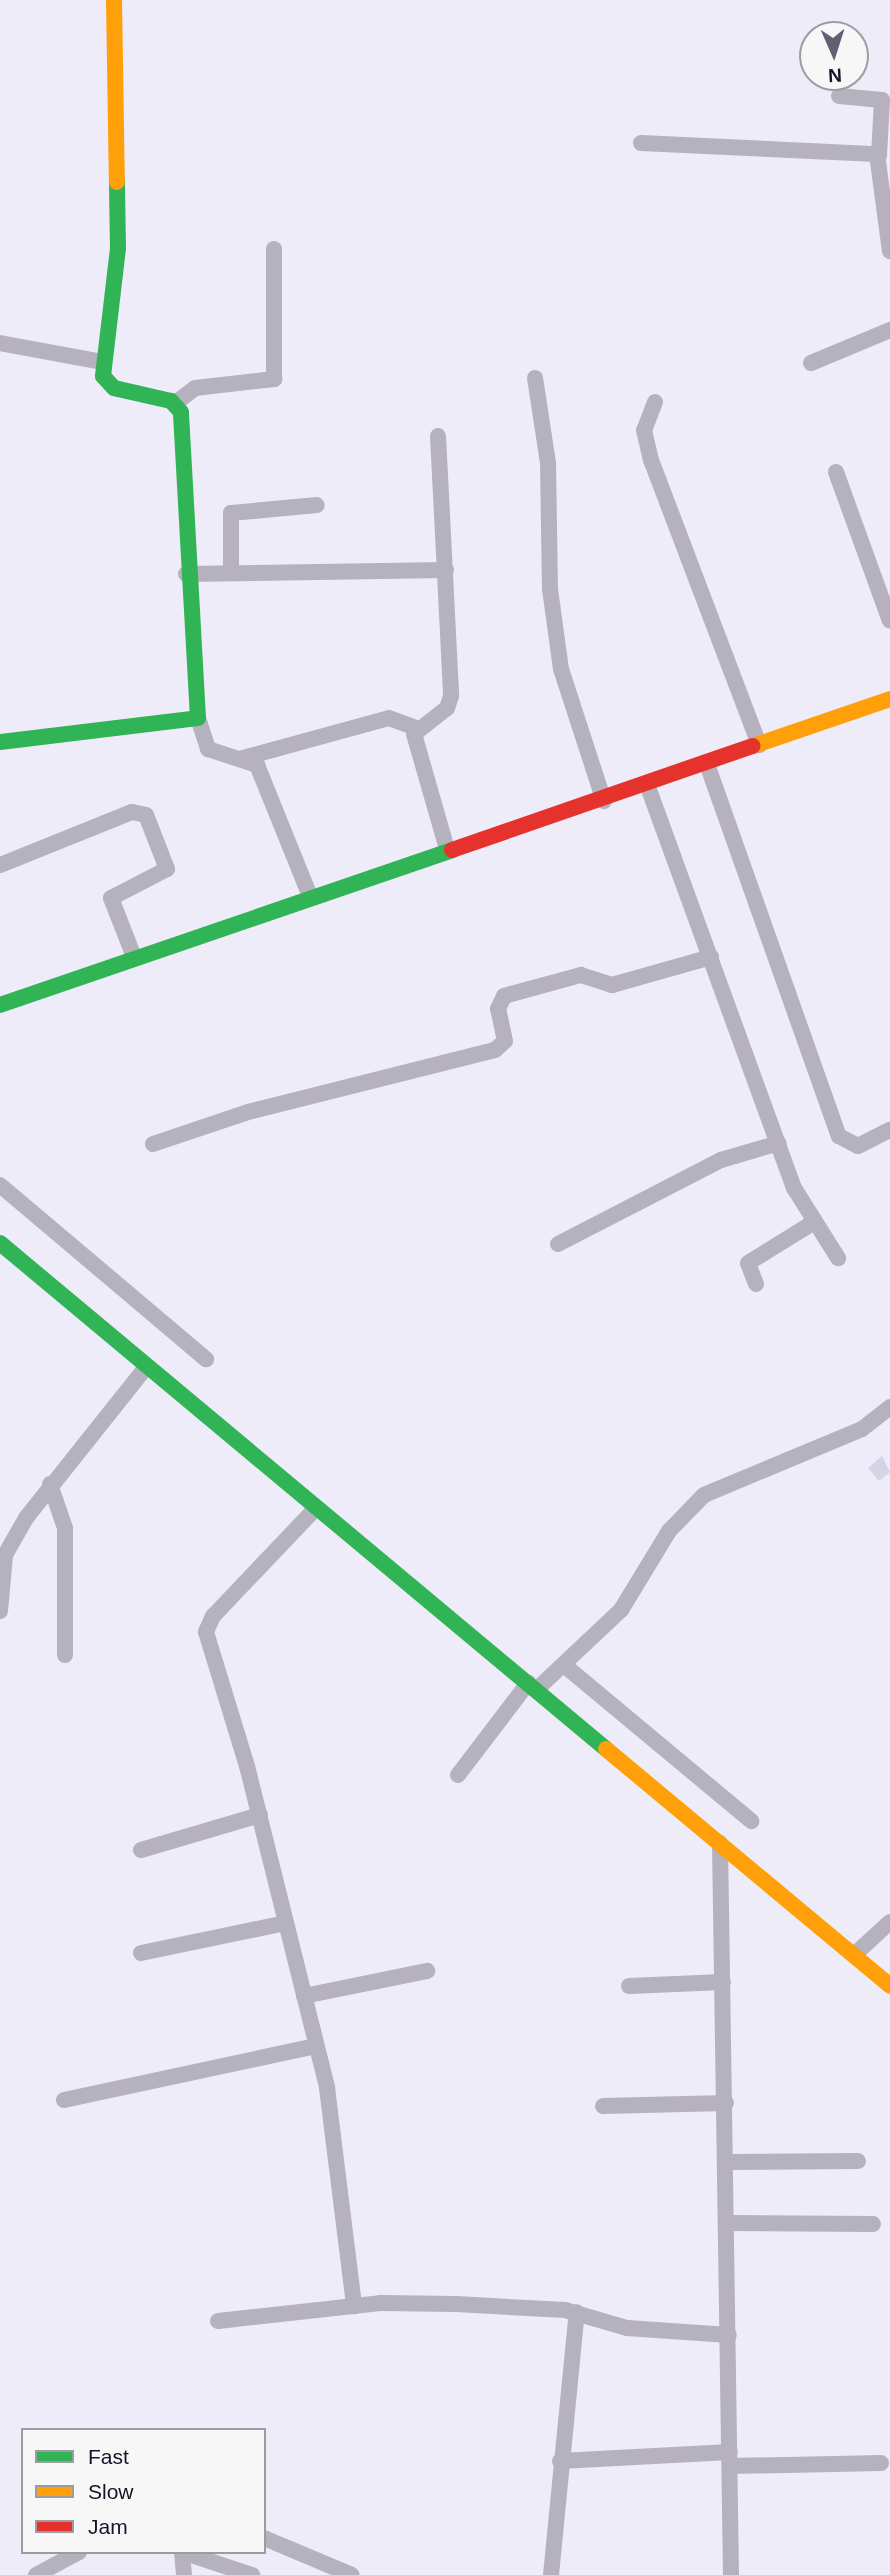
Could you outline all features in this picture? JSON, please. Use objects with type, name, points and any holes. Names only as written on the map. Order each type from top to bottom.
[{"type":"street","points":[[114,0],[118,249],[103,362],[106,384],[174,404],[183,422],[186,574],[198,718],[208,750],[243,758],[389,718],[416,728]]},
{"type":"street","points":[[839,96],[882,100],[879,156],[890,251]]},
{"type":"street","points":[[641,143],[879,156]]},
{"type":"street","points":[[174,404],[195,388],[274,379],[274,248]]},
{"type":"street","points":[[811,363],[890,330]]},
{"type":"street","points":[[0,343],[103,362]]},
{"type":"street","points":[[535,378],[548,463],[558,655],[604,801]]},
{"type":"street","points":[[655,402],[643,430],[651,460],[759,745]]},
{"type":"street","points":[[416,728],[450,702],[438,436]]},
{"type":"street","points":[[836,472],[890,621]]},
{"type":"street","points":[[230,573],[231,513],[317,505]]},
{"type":"street","points":[[186,574],[446,570]]},
{"type":"street","points":[[0,1004],[447,849],[648,787],[890,699]]},
{"type":"street","points":[[0,742],[198,718]]},
{"type":"street","points":[[416,728],[447,849]]},
{"type":"street","points":[[243,758],[263,776],[310,896]]},
{"type":"street","points":[[707,764],[839,1136],[858,1146],[890,1130]]},
{"type":"street","points":[[648,787],[779,1143],[814,1222],[838,1258]]},
{"type":"street","points":[[0,865],[132,812],[146,814],[167,869],[111,898],[134,957]]},
{"type":"street","points":[[153,1144],[248,1111],[495,1050],[505,1041],[498,1009],[504,996],[581,975],[612,985],[711,957]]},
{"type":"street","points":[[558,1244],[721,1160],[779,1143]]},
{"type":"street","points":[[0,1185],[206,1359]]},
{"type":"street","points":[[756,1284],[748,1263],[814,1222]]},
{"type":"street","points":[[0,1243],[720,1843],[872,1939],[890,1986]]},
{"type":"street","points":[[0,1611],[5,1555],[50,1484],[146,1367]]},
{"type":"street","points":[[458,1775],[532,1686],[564,1665],[621,1610],[662,1540],[704,1495],[862,1429],[890,1407]]},
{"type":"street","points":[[50,1484],[65,1528],[65,1654]]},
{"type":"street","points":[[316,1508],[212,1616],[206,1632],[260,1815],[315,2046],[337,2147],[354,2306]]},
{"type":"street","points":[[564,1665],[751,1821]]},
{"type":"street","points":[[141,1850],[260,1815]]},
{"type":"street","points":[[720,1843],[729,2223],[732,2575]]},
{"type":"street","points":[[141,1953],[286,1923]]},
{"type":"street","points":[[304,1996],[427,1971]]},
{"type":"street","points":[[629,1986],[723,1982]]},
{"type":"street","points":[[64,2100],[315,2046]]},
{"type":"street","points":[[603,2106],[726,2103]]},
{"type":"street","points":[[727,2162],[858,2161]]},
{"type":"street","points":[[729,2223],[873,2224]]},
{"type":"street","points":[[218,2321],[354,2306],[577,2312],[627,2328],[729,2335]]},
{"type":"street","points":[[551,2575],[560,2461],[577,2312]]},
{"type":"street","points":[[560,2461],[730,2459],[881,2463]]},
{"type":"street","points":[[266,2539],[352,2575]]},
{"type":"street","points":[[36,2575],[75,2554]]},
{"type":"street","points":[[182,2554],[184,2575]]},
{"type":"street","points":[[188,2554],[252,2575]]},
{"type":"building","points":[[882,1456],[890,1472],[879,1481],[868,1468]]},
{"type":"traffic: fast","points":[[0,742],[198,718],[181,412],[171,401],[114,388],[103,376],[118,249],[117,182]]},
{"type":"traffic: fast","points":[[0,1005],[452,850]]},
{"type":"traffic: fast","points":[[0,1243],[606,1749]]},
{"type":"traffic: slow","points":[[114,0],[117,182]]},
{"type":"traffic: slow","points":[[753,746],[890,699]]},
{"type":"traffic: slow","points":[[606,1749],[890,1986]]},
{"type":"traffic: jam","points":[[452,850],[753,746]]}]
